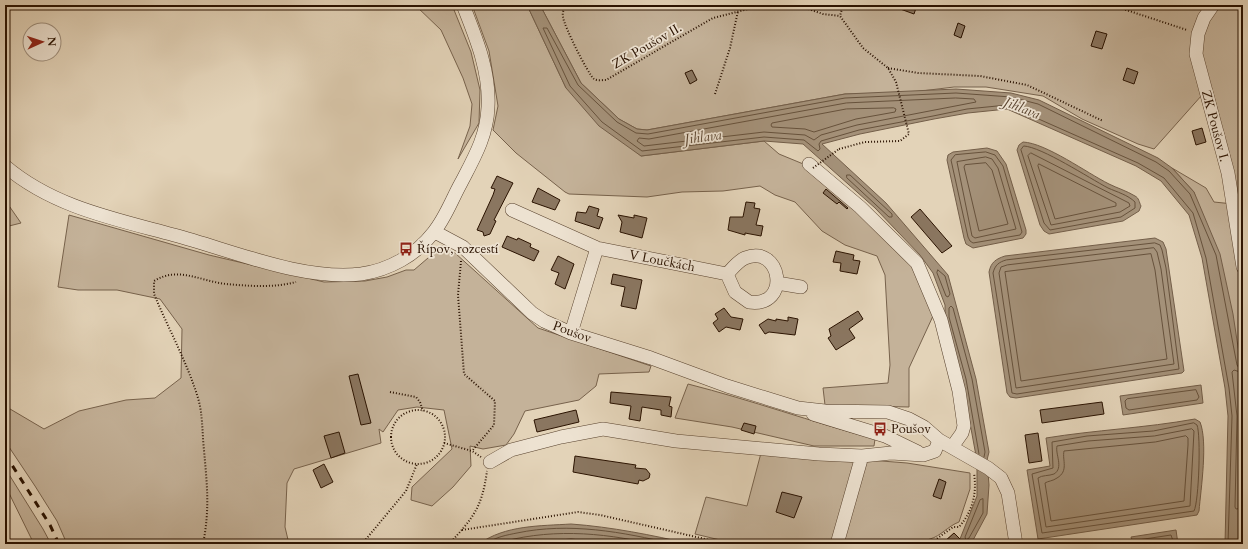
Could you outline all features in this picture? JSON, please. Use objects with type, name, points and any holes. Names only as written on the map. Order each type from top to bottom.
[{"type":"street","points":[[5,166],[47,194],[83,210],[188,239],[269,264],[310,271],[349,274],[381,269],[411,254],[434,232],[474,158],[486,129],[488,82],[482,54],[463,5]]},
{"type":"street","name":"ZK Poušov I.","points":[[1213,5],[1204,18],[1198,34],[1196,54],[1228,173],[1243,267]]},
{"type":"street","points":[[811,166],[860,207],[917,263],[941,320],[959,391],[964,426],[962,433],[952,447]]},
{"type":"street","name":"V Loučkách","points":[[512,210],[597,248],[727,274]]},
{"type":"street","name":"Poušov","points":[[434,232],[463,247],[532,313],[544,321],[571,333],[652,358],[728,386],[798,408],[826,411],[888,412],[909,419],[924,427],[939,440],[952,447],[973,466],[995,473],[1004,482],[1008,493],[1016,544]]},
{"type":"street","points":[[571,333],[597,248]]},
{"type":"street","points":[[760,257],[766,259],[774,267],[777,283],[773,293],[764,300],[749,302],[743,300],[735,292],[727,274],[744,259],[760,257]]},
{"type":"street","points":[[777,283],[801,287]]},
{"type":"street","points":[[798,408],[825,419],[885,436],[923,455]]},
{"type":"street","points":[[490,462],[511,450],[561,437],[603,430],[676,441],[819,454],[862,456],[890,453],[923,455],[935,450],[939,440]]},
{"type":"street","points":[[837,544],[862,456]]},
{"type":"path","name":"ZK Poušov II.","points":[[566,5],[563,17],[589,72],[594,79],[606,80],[713,18],[764,5]]},
{"type":"path","points":[[797,5],[823,14],[840,16],[863,48],[888,68],[896,82],[909,134],[900,141],[865,142],[839,148],[811,166]]},
{"type":"path","points":[[808,5],[810,10]]},
{"type":"path","points":[[840,16],[843,5]]},
{"type":"path","points":[[1111,5],[1198,34]]},
{"type":"path","points":[[715,94],[730,48],[738,11]]},
{"type":"path","points":[[888,68],[918,73],[980,76],[1027,85],[1103,121]]},
{"type":"path","points":[[444,443],[472,451],[494,424],[495,400],[464,374],[458,295],[463,247]]},
{"type":"path","points":[[203,544],[207,520],[208,492],[203,425],[198,400],[191,379],[154,294],[154,281],[172,273],[224,284],[282,285],[298,281]]},
{"type":"path","points":[[390,392],[416,397],[420,402],[423,411]]},
{"type":"path","points":[[410,411],[423,411],[434,415],[442,425],[445,437],[444,443],[436,457],[427,462],[417,464],[400,456],[393,446],[392,434],[393,428],[400,418],[410,411]]},
{"type":"path","points":[[448,544],[471,519],[483,497],[490,462]]},
{"type":"path","points":[[362,544],[406,491],[417,464]]},
{"type":"path","points":[[923,544],[935,540],[953,527],[959,527],[966,518],[974,499],[973,466]]},
{"type":"path","points":[[462,530],[578,512],[600,515],[727,544]]},
{"type":"shaded area","points":[[415,5],[452,5],[471,52],[480,90],[479,123],[458,159],[470,126],[472,104],[463,78],[441,30]]},
{"type":"shaded area","points":[[472,5],[527,5],[566,88],[641,156],[764,141],[779,154],[813,168],[914,266],[933,316],[909,368],[909,407],[825,405],[823,388],[888,383],[890,365],[885,275],[877,256],[845,245],[822,231],[795,202],[775,195],[760,186],[723,191],[682,192],[647,197],[569,194],[565,192],[516,153],[493,130],[498,106],[489,51]]},
{"type":"shaded area","points":[[540,5],[1243,5],[1243,193],[1231,192],[1202,95],[1154,149],[1138,144],[1082,119],[1043,96],[986,87],[954,87],[905,93],[845,94],[647,130],[637,129],[619,119],[581,83]]},
{"type":"shaded area","points":[[1172,168],[1206,188],[1214,202],[1243,205],[1243,380],[1242,371],[1194,192]]},
{"type":"shaded area","points":[[5,200],[21,223],[5,227]]},
{"type":"shaded area","points":[[69,215],[209,255],[324,282],[365,281],[387,277],[406,270],[414,270],[442,246],[455,253],[538,328],[651,366],[649,372],[599,374],[596,386],[579,400],[525,411],[514,434],[506,445],[483,449],[470,446],[471,466],[453,487],[432,506],[411,500],[412,487],[452,449],[444,410],[417,407],[398,410],[383,432],[379,429],[381,443],[294,469],[287,483],[285,527],[289,544],[67,544],[57,521],[5,441],[5,406],[44,429],[79,411],[126,400],[155,398],[181,378],[182,329],[160,299],[117,290],[78,290],[58,287]]},
{"type":"shaded area","points":[[688,384],[875,439],[874,446],[814,446],[732,427],[675,418]]},
{"type":"shaded area","points":[[761,453],[854,459],[856,463],[832,544],[737,544],[695,534],[706,497],[747,506]]},
{"type":"shaded area","points":[[869,460],[907,463],[970,473],[970,489],[959,522],[934,538],[920,542],[897,545],[841,544],[865,463]]},
{"type":"shaded area","points":[[5,468],[51,544],[34,544],[5,485]]},
{"type":"water","name":"Jihlava","points":[[527,5],[540,5],[581,83],[619,119],[637,129],[647,130],[845,94],[956,89],[1011,93],[1039,100],[1158,158],[1172,168],[1194,192],[1220,254],[1233,314],[1243,380],[1243,505],[1239,528],[1242,544],[1225,544],[1228,416],[1225,388],[1202,258],[1189,215],[1161,181],[1136,166],[1007,109],[968,113],[934,119],[860,134],[822,144],[886,203],[948,275],[976,379],[989,452],[987,460],[989,485],[987,514],[972,542],[967,544],[946,544],[944,542],[954,533],[960,539],[977,496],[977,461],[962,380],[945,317],[945,305],[933,273],[920,255],[875,208],[803,144],[764,141],[641,156],[599,126],[566,88]]},
{"type":"water","points":[[1023,142],[1043,147],[1109,184],[1135,196],[1141,206],[1139,211],[1123,221],[1049,234],[1044,231],[1040,225],[1017,150],[1019,145]]},
{"type":"water","points":[[987,148],[997,151],[1006,164],[1026,234],[1023,238],[973,248],[966,244],[964,238],[947,160],[948,155],[953,152]]},
{"type":"water","points":[[1155,238],[1163,242],[1166,249],[1184,371],[1182,373],[1016,398],[1010,397],[1007,393],[989,272],[993,263],[1005,256]]},
{"type":"water","points":[[1201,385],[1203,403],[1123,415],[1120,396]]},
{"type":"water","points":[[1195,419],[1200,422],[1204,441],[1199,511],[1197,515],[1038,539],[1027,470],[1050,466],[1046,438],[1158,425]]},
{"type":"water","points":[[571,524],[631,532],[691,544],[479,544],[500,533],[511,530],[535,526]]},
{"type":"water","points":[[1176,530],[1178,544],[1133,544],[1131,537]]},
{"type":"building","points":[[892,5],[917,5],[914,14]]},
{"type":"building","points":[[958,23],[965,26],[961,38],[954,35]]},
{"type":"building","points":[[1096,31],[1107,34],[1102,49],[1091,46]]},
{"type":"building","points":[[1127,68],[1138,72],[1134,84],[1123,80]]},
{"type":"building","points":[[692,70],[697,80],[690,84],[685,73]]},
{"type":"building","points":[[1202,128],[1206,142],[1196,145],[1192,131]]},
{"type":"building","points":[[497,176],[513,183],[494,220],[496,221],[490,234],[484,236],[483,232],[477,230],[493,195],[495,189],[491,188]]},
{"type":"building","points":[[538,188],[560,200],[555,210],[532,202]]},
{"type":"building","points":[[826,189],[848,208],[847,209],[839,202],[837,204],[823,193]]},
{"type":"building","points":[[746,202],[755,203],[754,208],[760,209],[756,225],[763,226],[761,236],[745,233],[745,235],[728,230],[730,217],[743,217]]},
{"type":"building","points":[[589,206],[599,209],[597,216],[603,218],[599,229],[575,221],[577,212],[586,213]]},
{"type":"building","points":[[920,209],[952,246],[942,253],[911,217]]},
{"type":"building","points":[[618,215],[634,218],[634,215],[647,218],[642,238],[620,232],[622,222]]},
{"type":"building","points":[[507,236],[517,240],[518,238],[531,244],[530,247],[539,251],[534,261],[502,247]]},
{"type":"building","points":[[836,251],[854,255],[853,260],[860,261],[857,274],[840,271],[841,263],[833,262]]},
{"type":"building","points":[[558,256],[574,264],[565,289],[555,284],[559,273],[551,270]]},
{"type":"building","points":[[613,274],[642,280],[636,309],[621,306],[625,287],[611,284]]},
{"type":"building","points":[[724,308],[731,317],[743,319],[740,330],[726,327],[719,332],[713,323],[718,319],[715,314]]},
{"type":"building","points":[[858,311],[863,319],[849,329],[855,338],[836,350],[828,338],[831,336],[829,329]]},
{"type":"building","points":[[788,317],[798,319],[795,335],[769,332],[765,334],[759,325],[768,319],[788,321]]},
{"type":"building","points":[[358,374],[371,423],[361,425],[349,376]]},
{"type":"building","points":[[611,392],[671,397],[669,406],[672,407],[671,417],[661,415],[661,410],[642,407],[640,421],[629,419],[631,406],[610,403]]},
{"type":"building","points":[[1102,402],[1104,414],[1042,423],[1040,410]]},
{"type":"building","points":[[576,410],[579,422],[537,432],[534,420]]},
{"type":"building","points":[[744,423],[756,426],[754,434],[741,430]]},
{"type":"building","points":[[339,432],[345,453],[331,458],[324,436]]},
{"type":"building","points":[[1038,433],[1042,461],[1029,463],[1025,435]]},
{"type":"building","points":[[575,456],[636,465],[635,468],[646,469],[650,474],[649,478],[643,481],[639,480],[638,484],[573,472]]},
{"type":"building","points":[[324,464],[333,482],[321,488],[313,470]]},
{"type":"building","points":[[939,479],[946,482],[941,499],[933,496]]},
{"type":"building","points":[[782,492],[802,497],[794,518],[776,512]]},
{"type":"building","points":[[954,533],[965,544],[942,544]]},
{"type":"railway","points":[[5,454],[50,525],[59,544]]},
{"type":"place","name":"Řípov, rozcestí","points":[[406,249]]},
{"type":"place","name":"Poušov","points":[[880,429]]}]
